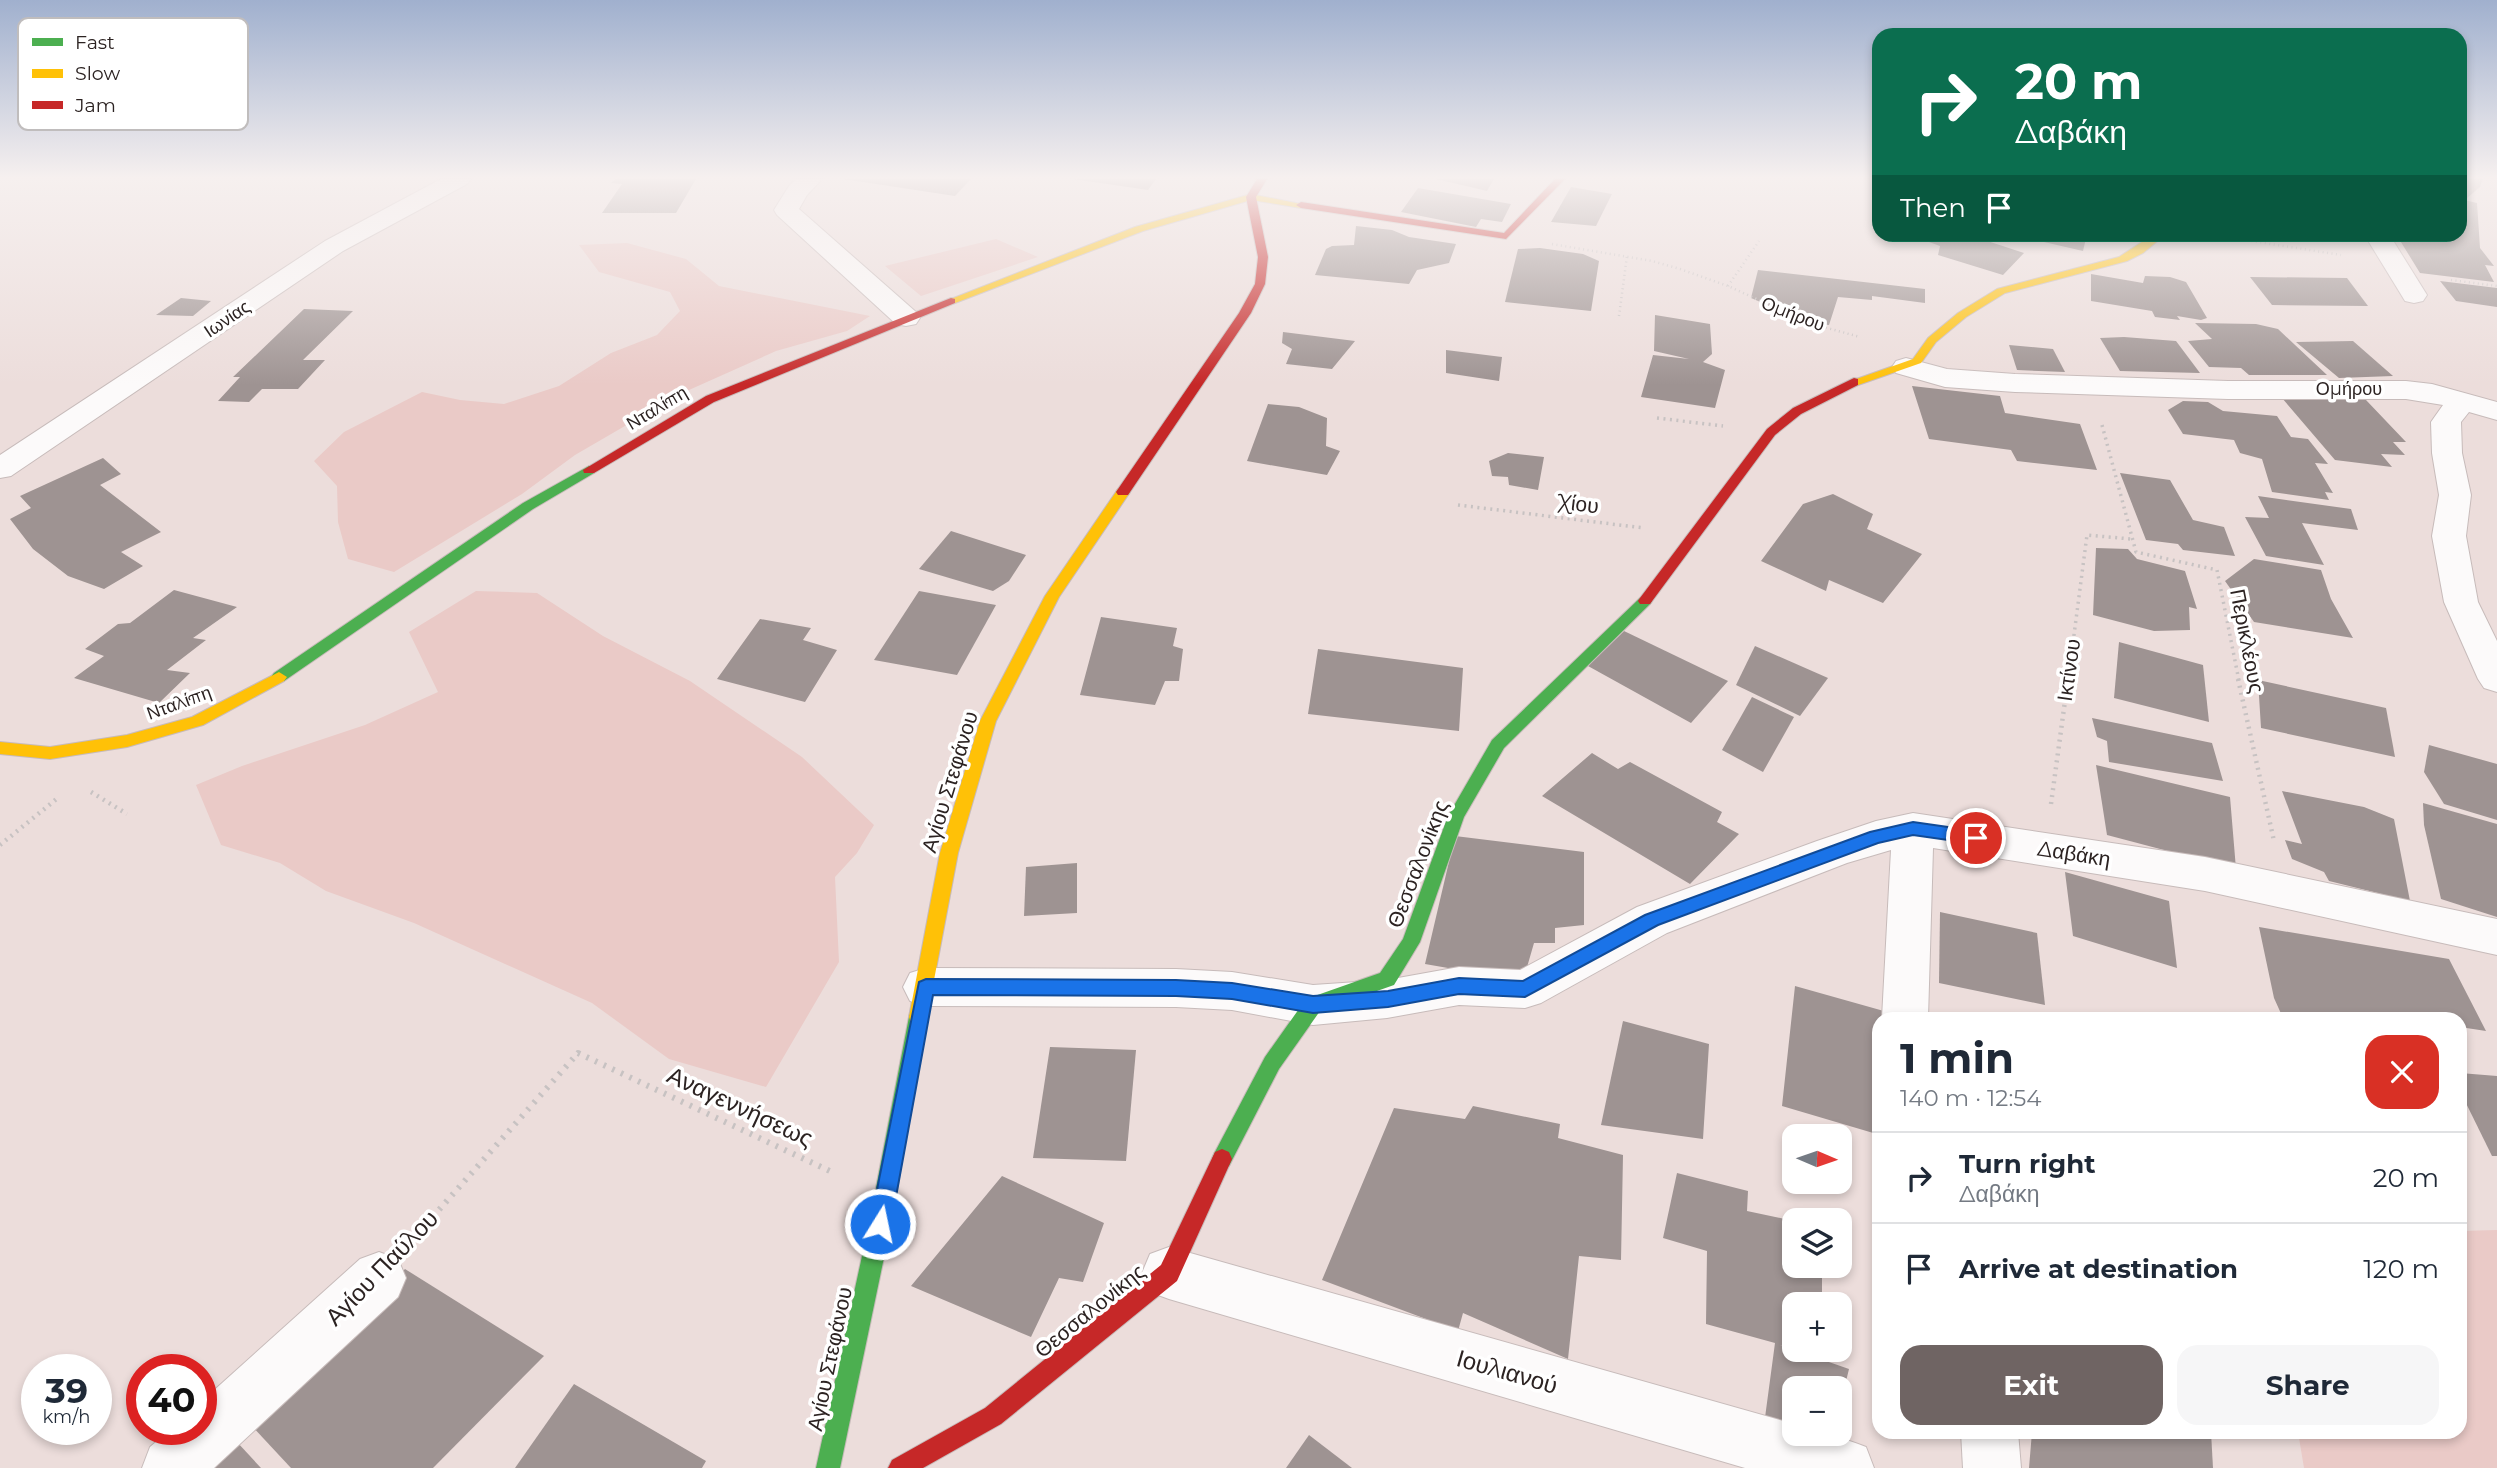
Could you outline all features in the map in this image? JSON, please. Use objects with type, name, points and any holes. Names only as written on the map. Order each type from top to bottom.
[{"type":"street","name":"Ιωνίας","points":[[0,469],[332,248]]},
{"type":"street","points":[[828,248],[906,318]]},
{"type":"street","name":"Νταλίπη","points":[[0,748],[50,753],[127,741],[197,721],[265,687],[528,506],[710,399],[906,318],[1091,248]]},
{"type":"street","name":"Αγίου Στεφάνου","points":[[828,1468],[885,1197],[949,853],[988,721],[1052,596],[1245,313],[1260,284],[1263,257],[1261,248]]},
{"type":"street","name":"Θεσσαλονίκης","points":[[900,1468],[993,1416],[1169,1273],[1203,1195],[1272,1063],[1313,1004],[1387,979],[1411,942],[1456,816],[1498,744],[1644,602],[1772,432],[1797,411],[1850,384],[1915,359],[1932,340],[1962,315],[2001,291],[2123,259],[2144,248]]},
{"type":"street","points":[[2384,248],[2414,295]]},
{"type":"street","name":"Ομήρου","points":[[1915,359],[1945,377],[2015,383],[2228,390],[2374,388],[2432,393],[2497,411]]},
{"type":"street","points":[[2462,401],[2446,422],[2446,453],[2455,495],[2449,536],[2461,601],[2497,679]]},
{"type":"street","points":[[1905,1012],[1913,828]]},
{"type":"street","name":"Δαβάκη","points":[[926,987],[1176,988],[1232,991],[1313,1004],[1388,999],[1459,986],[1525,989],[1652,920],[1843,848],[1913,828],[2200,873],[2497,937]]},
{"type":"street","name":"Ιουλιανού","points":[[1169,1273],[1845,1468]]},
{"type":"street","name":"Αγίου Παύλου","points":[[171,1468],[379,1278]]},
{"type":"street","points":[[1990,1439],[1992,1468]]},
{"type":"path","name":"Ομήρου","points":[[1576,248],[1628,256],[1680,269],[1728,286],[1809,323],[1915,359]]},
{"type":"path","points":[[1728,286],[1755,248]]},
{"type":"path","points":[[2294,248],[2393,263],[2419,276],[2497,286]]},
{"type":"path","points":[[1619,316],[1628,256]]},
{"type":"path","points":[[2080,384],[2104,430],[2131,539]]},
{"type":"path","points":[[1657,418],[1772,432]]},
{"type":"path","name":"Χίου","points":[[1458,505],[1696,534]]},
{"type":"path","name":"Ικτίνου","points":[[2045,850],[2087,534],[2131,539]]},
{"type":"path","name":"Περικλέους","points":[[2131,539],[2136,552],[2217,570],[2256,768],[2287,890]]},
{"type":"path","points":[[85,789],[127,814]]},
{"type":"path","name":"Αναγεννήσεως","points":[[578,1053],[885,1197]]},
{"type":"path","name":"Αγίου Παύλου","points":[[379,1278],[578,1053]]},
{"type":"shaded area","points":[[581,248],[644,248],[686,259],[719,286],[870,316],[847,331],[776,351],[680,394],[575,455],[522,494],[394,572],[348,559],[338,522],[337,486],[314,461],[344,432],[422,392],[460,400],[504,404],[559,386],[611,353],[657,335],[680,311],[670,292],[599,272]]},
{"type":"shaded area","points":[[961,248],[1016,248],[1038,257],[921,296],[885,266]]},
{"type":"shaded area","points":[[476,591],[537,593],[603,636],[690,681],[802,757],[874,825],[857,853],[835,877],[839,962],[766,1087],[669,1059],[592,1003],[414,923],[326,891],[280,863],[221,845],[196,785],[242,766],[365,725],[438,692],[409,632]]},
{"type":"shaded area","points":[[2497,1230],[2497,1468],[2304,1468],[2299,1439],[2467,1439],[2467,1231]]},
{"type":"building","points":[[1455,248],[1449,263],[1417,270],[1409,284],[1315,275],[1326,249]]},
{"type":"building","points":[[1540,248],[1583,254],[1599,261],[1591,311],[1505,302],[1518,249]]},
{"type":"building","points":[[1940,248],[2007,248],[2024,253],[2003,275],[1938,255]]},
{"type":"building","points":[[2404,248],[2480,248],[2494,266],[2485,265],[2494,282],[2420,273]]},
{"type":"building","points":[[1758,270],[1925,289],[1925,303],[1872,296],[1872,300],[1838,297],[1829,325],[1809,323],[1751,298]]},
{"type":"building","points":[[2091,274],[2143,283],[2145,276],[2170,277],[2186,282],[2207,318],[2201,320],[2177,316],[2180,320],[2155,317],[2152,311],[2091,301]]},
{"type":"building","points":[[2250,277],[2347,278],[2368,306],[2272,305]]},
{"type":"building","points":[[2440,281],[2497,288],[2497,307],[2456,301]]},
{"type":"building","points":[[181,298],[211,301],[193,316],[156,315]]},
{"type":"building","points":[[304,309],[353,311],[303,360],[325,360],[298,389],[262,389],[249,402],[218,401],[240,377],[233,377]]},
{"type":"building","points":[[1655,315],[1710,324],[1712,354],[1703,362],[1725,370],[1715,408],[1641,397],[1653,355],[1689,359],[1654,351]]},
{"type":"building","points":[[2195,323],[2256,324],[2278,329],[2327,375],[2249,375],[2241,368],[2209,367],[2188,341],[2212,339]]},
{"type":"building","points":[[1283,332],[1355,341],[1332,369],[1286,364],[1292,349],[1282,343]]},
{"type":"building","points":[[2100,338],[2176,341],[2200,373],[2120,371]]},
{"type":"building","points":[[2353,341],[2393,376],[2339,378],[2296,342]]},
{"type":"building","points":[[2009,345],[2053,349],[2065,372],[2017,370]]},
{"type":"building","points":[[1446,350],[1502,357],[1499,381],[1446,373]]},
{"type":"building","points":[[1912,386],[2000,396],[2005,413],[2080,424],[2097,470],[2017,461],[2011,450],[1929,439]]},
{"type":"building","points":[[2282,398],[2366,400],[2406,442],[2393,442],[2405,455],[2381,454],[2392,467],[2335,460]]},
{"type":"building","points":[[2183,401],[2208,402],[2223,411],[2277,416],[2291,437],[2308,439],[2328,464],[2315,463],[2333,493],[2325,492],[2329,500],[2272,492],[2262,459],[2240,453],[2234,440],[2183,434],[2168,410]]},
{"type":"building","points":[[1268,404],[1299,407],[1327,418],[1326,446],[1340,451],[1327,475],[1247,461]]},
{"type":"building","points":[[1508,453],[1544,457],[1538,490],[1509,485],[1508,477],[1492,476],[1489,461]]},
{"type":"building","points":[[103,458],[121,474],[100,485],[161,532],[121,552],[143,566],[104,589],[68,576],[33,549],[10,519],[31,508],[20,496]]},
{"type":"building","points":[[2120,473],[2170,480],[2193,520],[2224,527],[2235,556],[2183,550],[2178,544],[2146,540]]},
{"type":"building","points":[[1833,494],[1873,514],[1867,529],[1922,554],[1883,603],[1829,580],[1826,591],[1761,561],[1803,504]]},
{"type":"building","points":[[2258,496],[2351,509],[2358,530],[2302,523],[2324,565],[2266,556],[2245,517],[2269,518]]},
{"type":"building","points":[[951,531],[1026,555],[1009,581],[993,591],[919,569]]},
{"type":"building","points":[[2096,548],[2128,549],[2137,559],[2185,571],[2197,609],[2189,607],[2190,630],[2154,631],[2093,615]]},
{"type":"building","points":[[2254,559],[2321,570],[2331,599],[2353,638],[2254,622],[2225,581]]},
{"type":"building","points":[[174,590],[237,607],[193,638],[206,640],[167,670],[190,673],[159,703],[74,678],[104,656],[85,649],[118,624],[130,623]]},
{"type":"building","points":[[919,591],[996,605],[957,675],[874,660]]},
{"type":"building","points":[[1101,617],[1177,628],[1173,646],[1183,649],[1179,681],[1165,681],[1155,705],[1080,695]]},
{"type":"building","points":[[760,619],[811,628],[803,640],[837,650],[805,702],[717,679]]},
{"type":"building","points":[[1624,631],[1728,681],[1691,723],[1588,666]]},
{"type":"building","points":[[2119,642],[2203,665],[2209,722],[2114,698]]},
{"type":"building","points":[[1755,646],[1828,678],[1800,716],[1736,685]]},
{"type":"building","points":[[1318,649],[1463,668],[1459,731],[1308,714]]},
{"type":"building","points":[[2258,680],[2386,708],[2395,757],[2261,728]]},
{"type":"building","points":[[1752,697],[1794,717],[1763,772],[1722,750]]},
{"type":"building","points":[[2092,718],[2212,743],[2223,781],[2109,762],[2107,741],[2097,737]]},
{"type":"building","points":[[2429,745],[2497,764],[2497,820],[2444,804],[2424,772]]},
{"type":"building","points":[[1592,753],[1618,769],[1630,762],[1722,812],[1717,822],[1739,834],[1690,884],[1542,796]]},
{"type":"building","points":[[2096,765],[2230,797],[2236,869],[2107,835]]},
{"type":"building","points":[[2282,791],[2364,807],[2394,819],[2410,901],[2329,881],[2324,872],[2292,859],[2285,840],[2302,844]]},
{"type":"building","points":[[2423,803],[2497,824],[2497,917],[2441,899],[2424,825]]},
{"type":"building","points":[[1455,836],[1584,852],[1584,925],[1555,928],[1555,943],[1534,943],[1523,981],[1425,964]]},
{"type":"building","points":[[1077,863],[1077,913],[1024,916],[1026,867]]},
{"type":"building","points":[[2065,872],[2169,901],[2177,968],[2073,936]]},
{"type":"building","points":[[1940,912],[2037,933],[2045,1005],[1939,983]]},
{"type":"building","points":[[2259,927],[2449,959],[2486,1031],[2467,1028],[2467,1012],[2280,1012],[2274,998]]},
{"type":"building","points":[[1795,986],[1887,1012],[1872,1012],[1872,1133],[1852,1127],[1852,1124],[1843,1124],[1782,1106]]},
{"type":"building","points":[[1623,1021],[1709,1044],[1703,1139],[1601,1125]]},
{"type":"building","points":[[1050,1047],[1136,1050],[1126,1161],[1033,1158]]},
{"type":"building","points":[[2467,1074],[2497,1076],[2497,1156],[2492,1156],[2467,1105]]},
{"type":"building","points":[[1473,1106],[1560,1124],[1558,1138],[1623,1155],[1621,1260],[1579,1256],[1568,1359],[1463,1313],[1458,1331],[1322,1280],[1394,1108],[1465,1119]]},
{"type":"building","points":[[1677,1173],[1748,1191],[1747,1211],[1782,1218],[1782,1278],[1822,1278],[1822,1292],[1782,1292],[1782,1362],[1829,1362],[1849,1369],[1847,1376],[1782,1376],[1782,1431],[1764,1425],[1775,1343],[1706,1324],[1707,1251],[1663,1238]]},
{"type":"building","points":[[1002,1176],[1104,1223],[1083,1282],[1059,1278],[1031,1337],[911,1286]]},
{"type":"building","points":[[405,1269],[544,1356],[433,1468],[291,1468],[252,1426]]},
{"type":"building","points":[[574,1384],[706,1461],[702,1468],[515,1468]]},
{"type":"building","points":[[1309,1435],[1352,1468],[1286,1468]]},
{"type":"building","points":[[2031,1439],[2211,1439],[2213,1468],[2029,1468]]},
{"type":"building","points":[[237,1442],[261,1468],[209,1468]]},
{"type":"traffic: fast","points":[[279,677],[528,506],[589,470]]},
{"type":"traffic: fast","points":[[1222,1159],[1272,1063],[1313,1005],[1387,979],[1411,942],[1456,816],[1498,744],[1645,601]]},
{"type":"traffic: fast","points":[[828,1468],[880,1224],[918,1017]]},
{"type":"traffic: slow","points":[[951,301],[1091,248]]},
{"type":"traffic: slow","points":[[1854,382],[1917,361],[1932,340],[1962,315],[2001,291],[2123,259],[2144,248]]},
{"type":"traffic: slow","points":[[918,1017],[949,853],[988,721],[1052,596],[1123,492]]},
{"type":"traffic: slow","points":[[0,748],[50,753],[127,741],[197,721],[279,677]]},
{"type":"traffic: jam","points":[[1123,492],[1245,313],[1260,284],[1263,257],[1261,248]]},
{"type":"traffic: jam","points":[[589,470],[710,399],[951,301]]},
{"type":"traffic: jam","points":[[1645,601],[1771,432],[1797,411],[1854,382]]},
{"type":"traffic: jam","points":[[900,1468],[993,1416],[1169,1273],[1222,1159]]},
{"type":"route","points":[[880,1224],[926,987],[1176,988],[1232,991],[1313,1004],[1388,999],[1459,986],[1525,989],[1652,920],[1876,837],[1913,828],[1976,838]]}]
